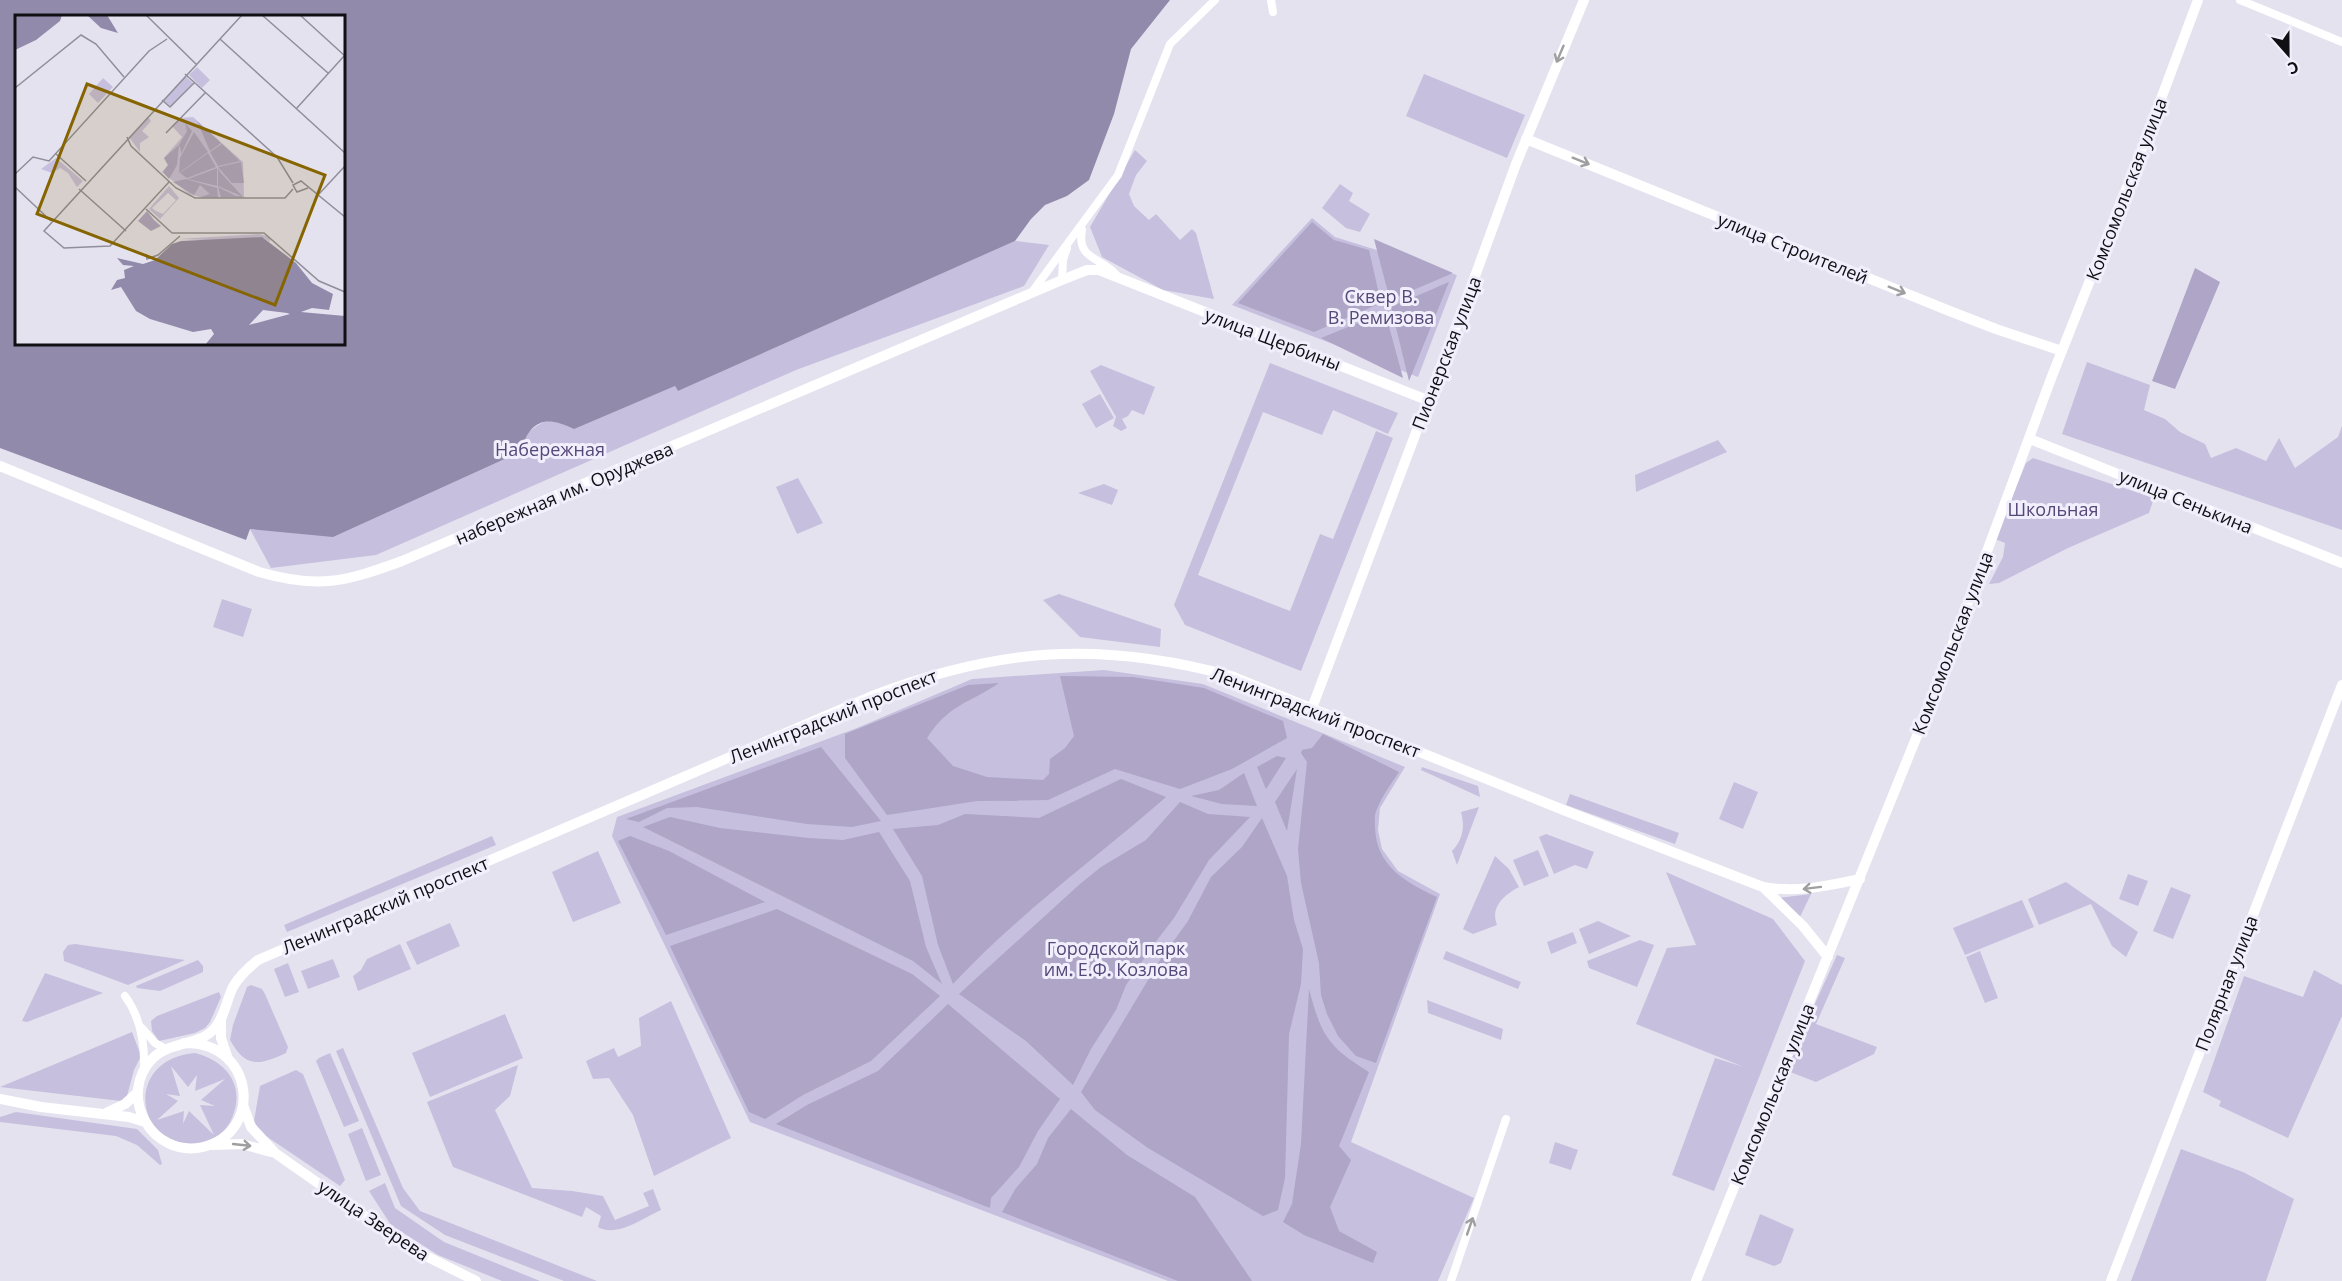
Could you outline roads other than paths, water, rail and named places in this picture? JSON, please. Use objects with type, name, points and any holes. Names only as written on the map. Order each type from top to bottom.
[{"type":"street","points":[[1031,293],[1118,175],[1170,44],[1215,0]]},
{"type":"street","points":[[1271,0],[1273,12]]},
{"type":"street","name":"Пионерская улица","points":[[1312,708],[1526,139],[1584,0]]},
{"type":"street","name":"Комсомольская улица","points":[[1696,1281],[1936,689],[2062,351],[2198,0]]},
{"type":"street","points":[[2240,0],[2342,42]]},
{"type":"street","name":"улица Строителей","points":[[1526,139],[1956,314],[2062,351]]},
{"type":"street","points":[[1082,225],[1080,237],[1083,250],[1105,264],[1119,279]]},
{"type":"street","points":[[1062,280],[1063,261],[1071,241]]},
{"type":"street","name":"набережная им. Оруджева","points":[[0,466],[259,572],[311,583],[334,582],[362,576],[402,561],[1062,280],[1093,269],[1119,279]]},
{"type":"street","name":"улица Щербины","points":[[1119,279],[1427,400]]},
{"type":"street","name":"улица Сенькина","points":[[2030,439],[2342,562]]},
{"type":"street","name":"Ленинградский проспект","points":[[221,1019],[233,987],[242,975],[258,960],[270,954],[469,871],[833,712],[932,674],[999,659],[1083,652],[1116,654],[1200,667],[1231,676],[1762,887]]},
{"type":"street","name":"Полярная улица","points":[[2111,1281],[2342,685]]},
{"type":"street","points":[[1762,887],[1802,890],[1860,879]]},
{"type":"street","points":[[1762,887],[1803,927],[1828,957]]},
{"type":"street","points":[[125,996],[139,1024],[145,1049],[144,1070],[138,1092],[140,1113],[152,1132],[173,1146],[197,1148],[209,1146],[232,1130],[239,1118],[244,1091],[241,1077],[227,1057],[221,1038],[221,1019]]},
{"type":"street","points":[[144,1070],[166,1048],[208,1034],[221,1019]]},
{"type":"street","points":[[139,1024],[155,1043],[166,1048]]},
{"type":"street","points":[[184,1043],[206,1045],[227,1057]]},
{"type":"street","points":[[101,1114],[125,1104],[138,1092]]},
{"type":"street","points":[[0,1099],[41,1107],[129,1117],[145,1122]]},
{"type":"street","name":"улица Зверева","points":[[243,1105],[250,1127],[274,1153],[412,1249],[476,1281]]},
{"type":"street","points":[[1451,1281],[1506,1119]]},
{"type":"street","name":"улица Зверева","points":[[209,1146],[242,1144],[274,1153]]},
{"type":"park label","name":"Сквер В. В. Ремизова","points":[[1381,306]]},
{"type":"park label","name":"Набережная","points":[[550,449]]},
{"type":"park label","name":"Школьная","points":[[2053,509]]},
{"type":"park label","name":"Городской парк им. Е.Ф. Козлова","points":[[1116,958]]}]
